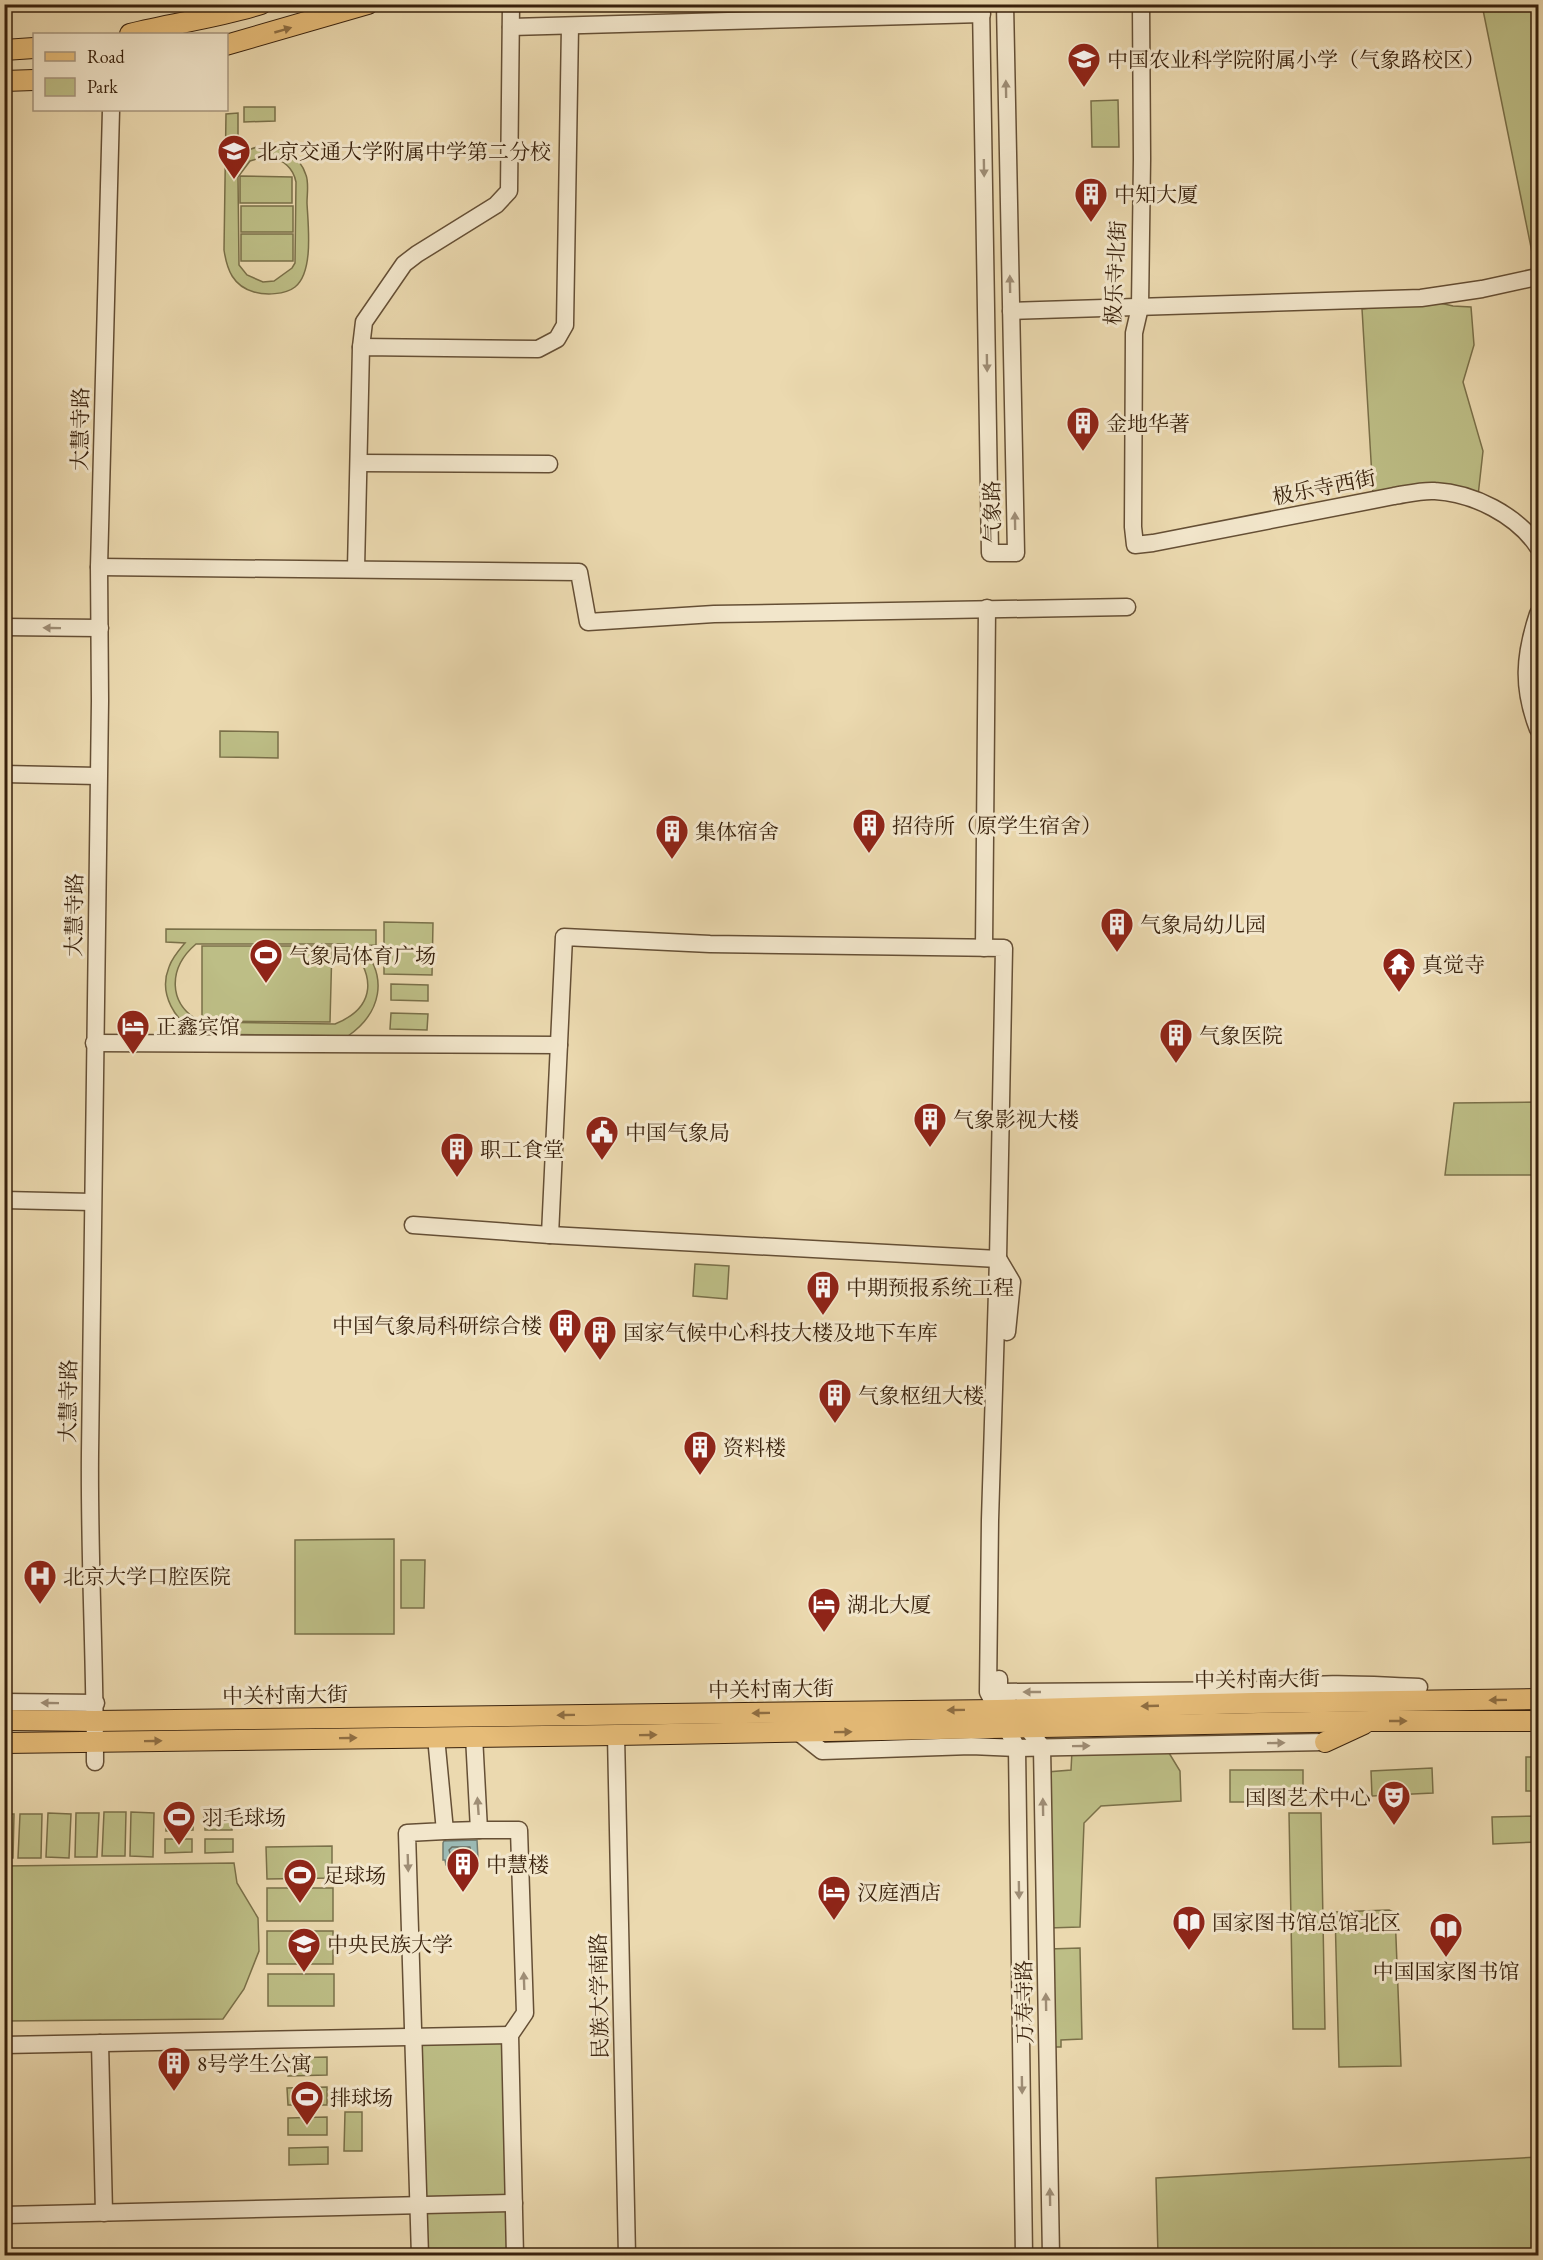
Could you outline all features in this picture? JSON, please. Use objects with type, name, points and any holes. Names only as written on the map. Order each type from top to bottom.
[{"type":"main road","points":[[134,33],[163,25],[236,12],[261,4]]},
{"type":"main road","points":[[228,44],[368,4]]},
{"type":"main road","points":[[4,50],[33,48]]},
{"type":"main road","points":[[4,81],[33,80]]},
{"type":"main road","points":[[1419,1687],[1458,1700]]},
{"type":"main road","points":[[1251,1703],[1279,1690]]},
{"type":"main road","name":"中关村南大街","points":[[4,1720],[95,1712],[999,1701],[1251,1703],[1539,1699]]},
{"type":"main road","points":[[1325,1742],[1370,1721]]},
{"type":"main road","name":"中关村南大街","points":[[4,1743],[616,1735],[1370,1721],[1539,1721]]},
{"type":"street","points":[[356,569],[361,347],[364,322],[404,264],[496,205],[509,191],[511,4]]},
{"type":"street","name":"气象路","points":[[982,9],[990,553],[1016,553],[1005,4]]},
{"type":"street","name":"极乐寺北街","points":[[1136,545],[1133,527],[1134,333],[1140,307],[1141,4]]},
{"type":"street","points":[[511,27],[982,9]]},
{"type":"street","points":[[361,347],[538,349],[557,339],[565,325],[570,26]]},
{"type":"street","name":"大慧寺路","points":[[95,1762],[89,1558],[92,1202],[99,567],[111,111]]},
{"type":"street","points":[[1011,310],[1421,298],[1482,289],[1537,277]]},
{"type":"street","points":[[988,429],[1013,429]]},
{"type":"street","points":[[359,463],[549,464]]},
{"type":"street","name":"极乐寺西街","points":[[1136,545],[1394,496],[1433,491],[1456,493],[1517,522],[1539,547]]},
{"type":"street","points":[[99,567],[579,572],[588,622],[714,614],[1126,607]]},
{"type":"street","points":[[984,948],[987,608]]},
{"type":"street","points":[[1539,614],[1526,661],[1527,686],[1533,716],[1539,729]]},
{"type":"street","points":[[4,627],[100,628]]},
{"type":"street","points":[[4,774],[98,776]]},
{"type":"street","points":[[550,1235],[564,937],[710,944],[1005,948],[999,1259],[990,1520],[999,1701],[1016,1728],[1042,1747]]},
{"type":"street","points":[[94,1043],[558,1045]]},
{"type":"street","points":[[4,1200],[92,1202]]},
{"type":"street","points":[[412,1225],[550,1235],[999,1259]]},
{"type":"street","name":"中关村南大街","points":[[999,1701],[1279,1690],[1294,1686],[1419,1687]]},
{"type":"street","name":"中关村南大街","points":[[4,1702],[95,1712]]},
{"type":"street","points":[[1016,1728],[1017,1748]]},
{"type":"street","name":"中关村南大街","points":[[798,1732],[822,1751],[971,1746],[1017,1748],[1325,1742]]},
{"type":"street","name":"民族大学南路","points":[[616,1735],[627,2256]]},
{"type":"street","points":[[474,1736],[479,1830]]},
{"type":"street","points":[[435,1737],[445,1832]]},
{"type":"street","name":"万寿寺路","points":[[1042,1747],[1051,2256]]},
{"type":"street","name":"万寿寺路","points":[[1017,1748],[1024,2256]]},
{"type":"street","points":[[420,2256],[407,1833],[519,1830],[525,2013],[510,2035],[515,2256]]},
{"type":"street","points":[[4,2045],[510,2035]]},
{"type":"street","points":[[100,2043],[104,2212]]},
{"type":"street","points":[[4,2215],[514,2203]]},
{"type":"green space","points":[[1482,5],[1538,5],[1538,299],[1537,277]]},
{"type":"green space","points":[[1118,100],[1119,147],[1092,147],[1091,101]]},
{"type":"green space","points":[[244,107],[275,107],[275,121],[244,122]]},
{"type":"green space","points":[[238,113],[238,157],[255,148],[273,147],[287,152],[299,162],[306,175],[309,235],[307,260],[301,280],[286,292],[264,294],[247,289],[232,276],[227,264],[224,250],[226,114]],"holes":[[[267,156],[289,168],[295,177],[295,263],[292,268],[274,281],[263,282],[247,275],[239,265],[238,177],[250,161]]]},
{"type":"green space","points":[[240,176],[292,177],[292,203],[240,203]]},
{"type":"green space","points":[[241,206],[293,206],[293,232],[241,232]]},
{"type":"green space","points":[[241,234],[293,234],[293,261],[241,261]]},
{"type":"green space","points":[[1431,301],[1471,307],[1474,345],[1463,382],[1483,451],[1478,496],[1453,485],[1414,487],[1373,494],[1362,309]]},
{"type":"green space","points":[[220,731],[278,732],[278,758],[220,757]]},
{"type":"green space","points":[[384,922],[433,923],[432,975],[384,974]]},
{"type":"green space","points":[[166,929],[376,930],[376,945],[361,946],[370,958],[378,982],[374,1006],[368,1017],[348,1036],[200,1034],[176,1015],[167,997],[166,977],[169,967],[185,943],[166,942]],"holes":[[[196,944],[347,944],[357,955],[363,967],[368,989],[359,1009],[335,1024],[201,1022],[182,1006],[177,996],[176,974],[180,964]]]},
{"type":"green space","name":"气象局体育广场","points":[[202,946],[332,946],[330,1022],[202,1021]]},
{"type":"green space","points":[[391,984],[428,985],[428,1001],[391,1000]]},
{"type":"green space","points":[[391,1013],[428,1014],[427,1030],[390,1029]]},
{"type":"green space","points":[[1538,1102],[1538,1175],[1445,1175],[1454,1103]]},
{"type":"green space","points":[[695,1264],[729,1266],[727,1299],[693,1296]]},
{"type":"green space","points":[[394,1539],[394,1634],[295,1634],[295,1540]]},
{"type":"green space","points":[[401,1560],[425,1560],[424,1608],[401,1608]]},
{"type":"green space","points":[[1166,1748],[1180,1771],[1181,1801],[1101,1806],[1084,1823],[1080,1927],[1048,1928],[1047,1772],[1071,1770],[1072,1751]]},
{"type":"green space","points":[[1526,1757],[1538,1757],[1538,1791],[1526,1791]]},
{"type":"green space","points":[[1432,1768],[1433,1793],[1372,1796],[1371,1771]]},
{"type":"green space","points":[[1230,1770],[1303,1770],[1303,1802],[1230,1802]]},
{"type":"green space","points":[[104,1812],[126,1812],[125,1856],[102,1856]]},
{"type":"green space","points":[[131,1812],[154,1813],[153,1857],[130,1856]]},
{"type":"green space","points":[[48,1813],[71,1814],[69,1858],[46,1857]]},
{"type":"green space","points":[[76,1813],[99,1813],[97,1857],[75,1857]]},
{"type":"green space","points":[[1289,1813],[1321,1813],[1325,2029],[1293,2029]]},
{"type":"green space","points":[[5,1814],[14,1814],[13,1858],[5,1858]]},
{"type":"green space","points":[[20,1814],[42,1814],[41,1858],[18,1858]]},
{"type":"green space","name":"羽毛球场","points":[[232,1816],[232,1830],[205,1830],[204,1817]]},
{"type":"green space","points":[[1538,1816],[1538,1842],[1493,1844],[1492,1817]]},
{"type":"green space","name":"羽毛球场","points":[[166,1817],[193,1817],[193,1830],[166,1831]]},
{"type":"green space","name":"羽毛球场","points":[[165,1839],[192,1839],[192,1852],[165,1853]]},
{"type":"green space","name":"羽毛球场","points":[[205,1839],[233,1839],[233,1852],[205,1853]]},
{"type":"green space","name":"足球场","points":[[332,1846],[332,1878],[267,1879],[266,1847]]},
{"type":"green space","points":[[234,1863],[237,1883],[258,1918],[259,1951],[244,1989],[223,2019],[5,2021],[5,1866]]},
{"type":"green space","name":"足球场","points":[[267,1888],[333,1888],[333,1921],[267,1921]]},
{"type":"green space","points":[[1389,1910],[1395,1913],[1401,2066],[1339,2067],[1335,1912]]},
{"type":"green space","name":"足球场","points":[[267,1931],[333,1931],[333,1964],[267,1964]]},
{"type":"green space","points":[[1080,1948],[1082,2039],[1061,2040],[1061,2047],[1050,2047],[1049,1949]]},
{"type":"green space","points":[[268,1974],[334,1974],[334,2006],[268,2006]]},
{"type":"green space","points":[[510,2035],[514,2255],[419,2255],[413,2037]]},
{"type":"green space","name":"排球场","points":[[327,2057],[327,2075],[288,2076],[287,2058]]},
{"type":"green space","name":"排球场","points":[[327,2087],[327,2105],[288,2105],[287,2088]]},
{"type":"green space","name":"排球场","points":[[345,2112],[362,2112],[362,2151],[344,2151]]},
{"type":"green space","name":"排球场","points":[[327,2117],[327,2135],[288,2135],[288,2118]]},
{"type":"green space","name":"排球场","points":[[328,2147],[328,2164],[289,2165],[289,2148]]},
{"type":"green space","points":[[1538,2157],[1538,2255],[1158,2255],[1156,2178]]},
{"type":"water","points":[[477,1840],[478,1859],[475,1860],[475,1864],[446,1865],[443,1860],[444,1841]]},
{"type":"place","name":"中国农业科学院附属小学（气象路校区）","points":[[1084,88]]},
{"type":"place","name":"北京交通大学附属中学第二分校","points":[[234,180]]},
{"type":"place","name":"中知大厦","points":[[1091,223]]},
{"type":"place","name":"金地华著","points":[[1083,452]]},
{"type":"place","name":"招待所（原学生宿舍）","points":[[869,854]]},
{"type":"place","name":"集体宿舍","points":[[672,860]]},
{"type":"place","name":"气象局幼儿园","points":[[1117,953]]},
{"type":"place","name":"气象局体育广场","points":[[266,984]]},
{"type":"place","name":"真觉寺","points":[[1399,993]]},
{"type":"place","name":"正鑫宾馆","points":[[133,1055]]},
{"type":"place","name":"气象医院","points":[[1176,1064]]},
{"type":"place","name":"气象影视大楼","points":[[930,1148]]},
{"type":"place","name":"中国气象局","points":[[602,1161]]},
{"type":"place","name":"职工食堂","points":[[457,1178]]},
{"type":"place","name":"中期预报系统工程","points":[[823,1316]]},
{"type":"place","name":"中国气象局科研综合楼","points":[[565,1354]]},
{"type":"place","name":"国家气候中心科技大楼及地下车库","points":[[600,1361]]},
{"type":"place","name":"气象枢纽大楼","points":[[835,1424]]},
{"type":"place","name":"资料楼","points":[[700,1476]]},
{"type":"place","name":"北京大学口腔医院","points":[[40,1605]]},
{"type":"place","name":"湖北大厦","points":[[824,1633]]},
{"type":"place","name":"国图艺术中心","points":[[1394,1826]]},
{"type":"place","name":"羽毛球场","points":[[179,1846]]},
{"type":"place","name":"中慧楼","points":[[463,1893]]},
{"type":"place","name":"足球场","points":[[300,1904]]},
{"type":"place","name":"汉庭酒店","points":[[834,1921]]},
{"type":"place","name":"国家图书馆总馆北区","points":[[1189,1951]]},
{"type":"place","name":"中国国家图书馆","points":[[1446,1958]]},
{"type":"place","name":"中央民族大学","points":[[304,1973]]},
{"type":"place","name":"8号学生公寓","points":[[174,2092]]},
{"type":"place","name":"排球场","points":[[307,2126]]}]
